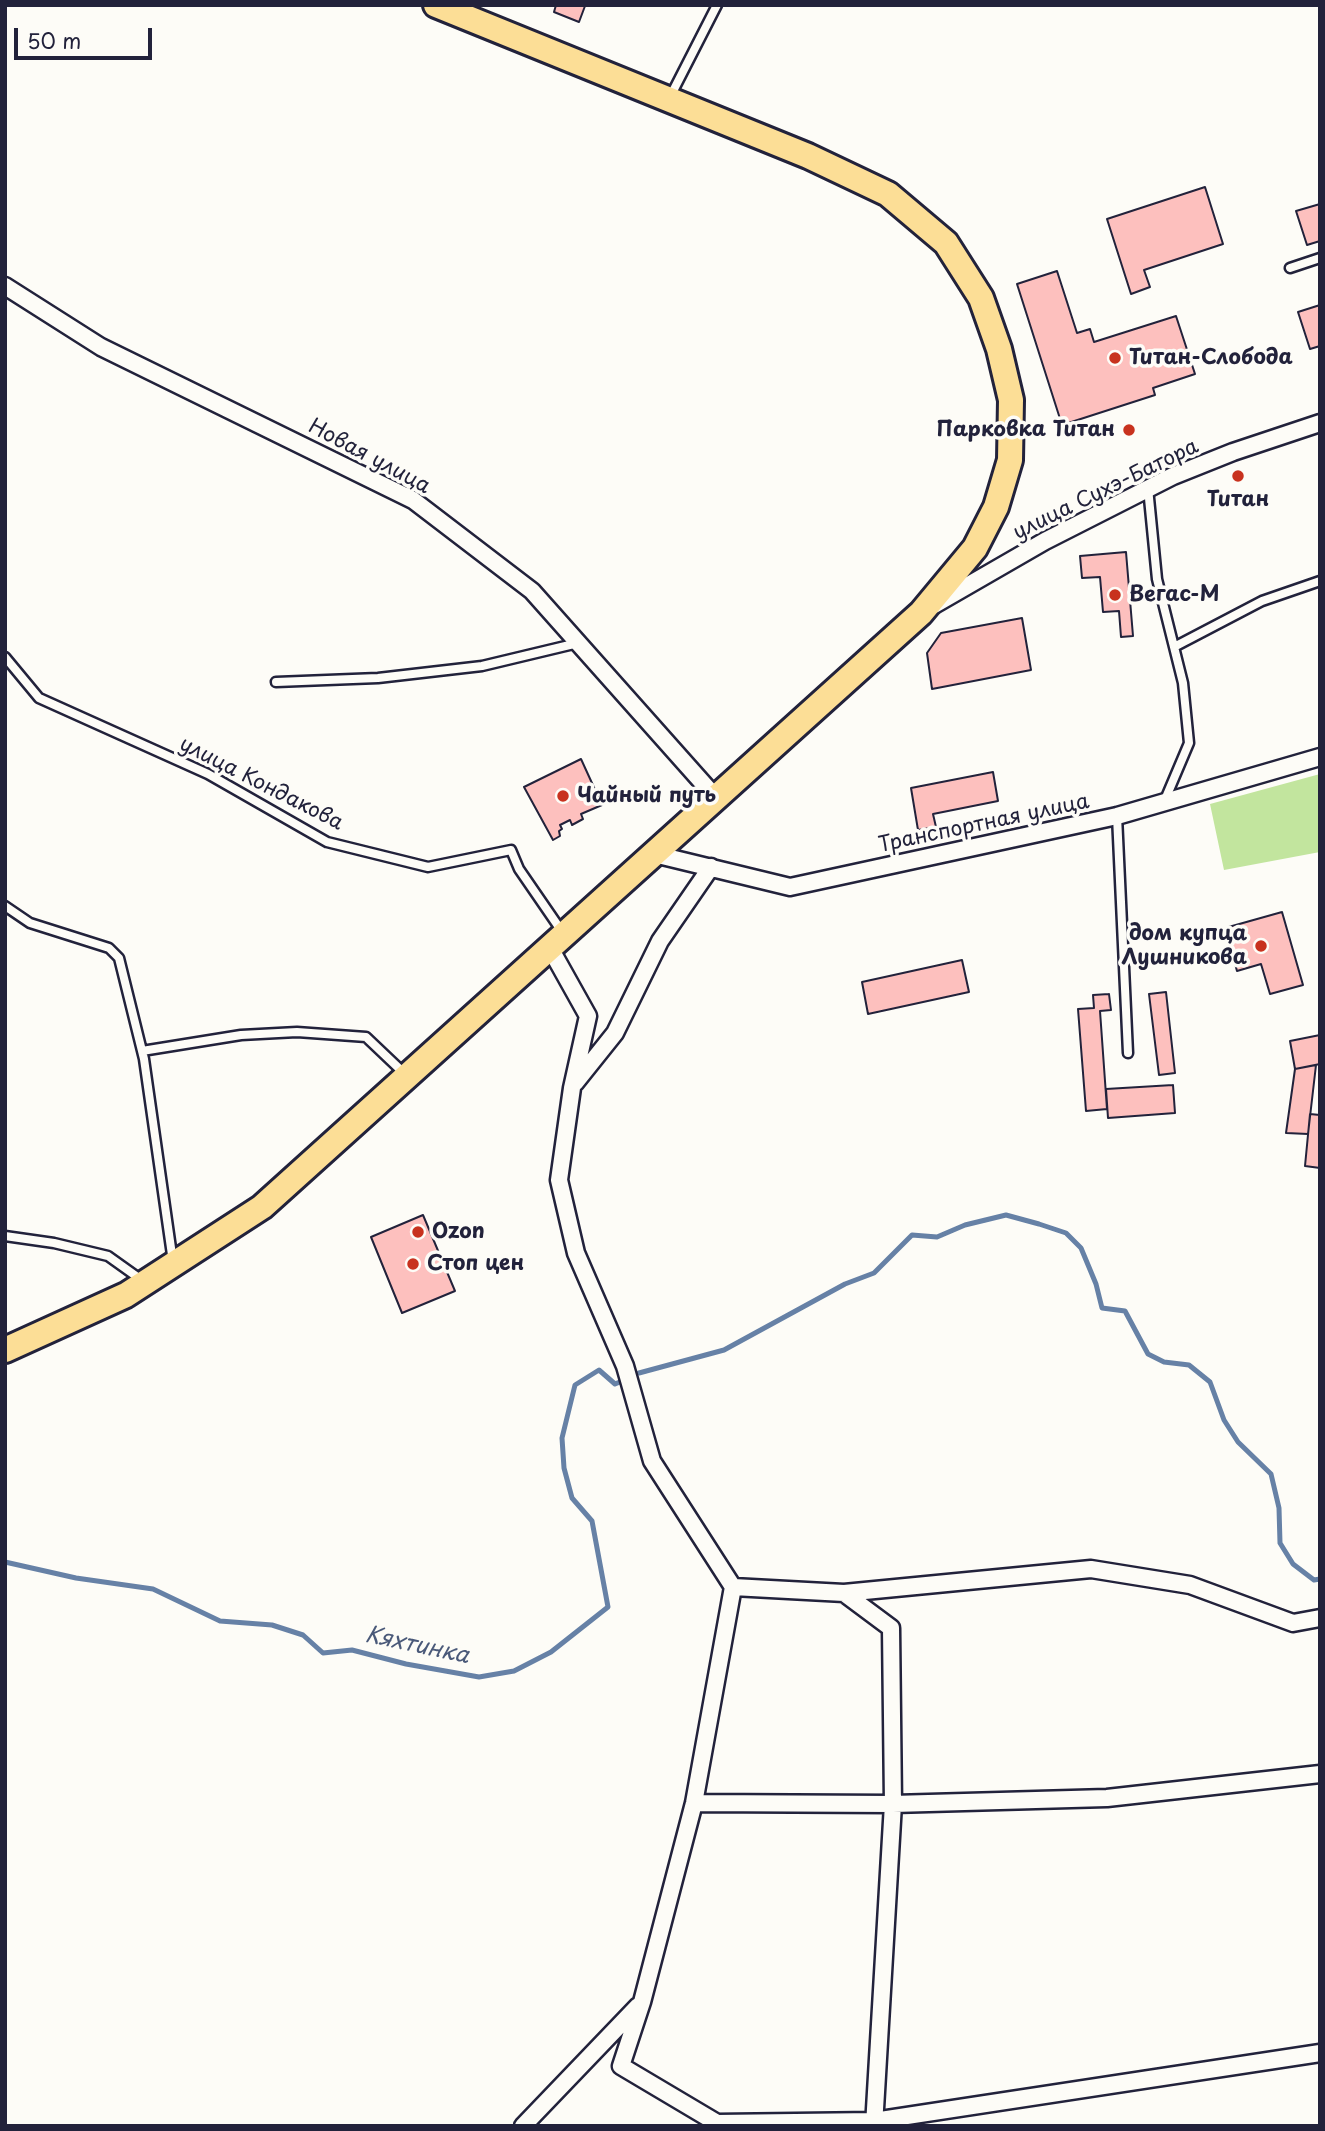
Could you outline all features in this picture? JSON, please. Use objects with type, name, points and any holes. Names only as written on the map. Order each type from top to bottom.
[{"type":"main road","points":[[5,1350],[126,1295],[262,1208],[921,613],[975,548],[996,507],[1010,460],[1011,400],[999,349],[981,298],[946,243],[888,194],[808,156],[436,5]]},
{"type":"main road","points":[[450,5],[488,26]]},
{"type":"street","name":"Новая улица","points":[[5,286],[101,347],[413,500],[532,591],[717,799]]},
{"type":"street","name":"улица Сухэ-Батора","points":[[921,613],[1045,541],[1173,476],[1233,452],[1320,423]]},
{"type":"street","name":"Транспортная улица","points":[[654,854],[790,887],[1117,816],[1320,757]]},
{"type":"street","points":[[572,1088],[615,1033],[660,941],[710,867]]},
{"type":"street","points":[[557,942],[588,1016],[572,1088],[559,1180],[576,1253],[625,1366],[652,1461],[733,1587],[694,1803],[642,2002],[621,2066],[717,2123],[874,2124],[1320,2053]]},
{"type":"street","points":[[733,1587],[844,1592],[1091,1570],[1190,1586],[1293,1623],[1320,1618]]},
{"type":"street","points":[[844,1592],[891,1628],[893,1804],[874,2124]]},
{"type":"street","points":[[694,1803],[893,1804],[1107,1798],[1320,1773]]},
{"type":"street","points":[[528,2124],[642,2002]]},
{"type":"lane","points":[[668,100],[717,5]]},
{"type":"lane","points":[[1290,268],[1320,258]]},
{"type":"lane","points":[[1148,488],[1157,579],[1183,683],[1189,743],[1164,803]]},
{"type":"lane","points":[[1174,647],[1262,601],[1320,581]]},
{"type":"lane","points":[[276,682],[378,678],[482,666],[578,643]]},
{"type":"lane","name":"улица Кондакова","points":[[5,657],[39,698],[208,774],[327,842],[428,867],[511,850],[557,942]]},
{"type":"lane","points":[[1117,816],[1128,1053]]},
{"type":"lane","points":[[5,906],[30,923],[109,948],[119,958],[142,1051],[173,1265]]},
{"type":"lane","points":[[142,1051],[241,1035],[297,1032],[366,1037],[408,1077]]},
{"type":"lane","points":[[5,1236],[54,1243],[108,1256],[146,1282]]},
{"type":"green space","points":[[1320,774],[1320,852],[1224,870],[1210,804]]},
{"type":"building","points":[[556,5],[585,6],[579,22],[554,12]]},
{"type":"building","points":[[1205,187],[1223,244],[1144,270],[1150,287],[1131,294],[1107,219]]},
{"type":"building","points":[[1320,204],[1320,241],[1307,245],[1296,211]]},
{"type":"building","name":"Титан-Слобода","points":[[1057,271],[1077,333],[1090,329],[1094,342],[1176,316],[1195,374],[1153,388],[1155,395],[1062,425],[1017,284]]},
{"type":"building","points":[[1320,305],[1320,346],[1310,349],[1298,312]]},
{"type":"building","name":"Вегас-М","points":[[1126,552],[1133,636],[1121,637],[1119,611],[1103,612],[1100,577],[1082,578],[1080,556]]},
{"type":"building","points":[[1022,618],[1031,670],[932,689],[927,653],[941,633]]},
{"type":"building","name":"Чайный путь","points":[[581,759],[602,805],[581,814],[583,819],[572,825],[570,820],[560,825],[560,836],[553,840],[524,787]]},
{"type":"building","points":[[993,772],[998,801],[933,814],[936,827],[918,830],[911,788]]},
{"type":"building","name":"дом купца Лушникова","points":[[1282,912],[1303,985],[1270,994],[1261,964],[1237,971],[1225,928]]},
{"type":"building","points":[[962,960],[969,992],[868,1014],[862,982]]},
{"type":"building","points":[[1166,992],[1175,1073],[1159,1075],[1149,994]]},
{"type":"building","points":[[1109,994],[1111,1010],[1100,1011],[1107,1109],[1086,1111],[1078,1009],[1094,1008],[1093,995]]},
{"type":"building","points":[[1320,1035],[1320,1064],[1295,1069],[1290,1041]]},
{"type":"building","points":[[1316,1065],[1308,1134],[1286,1133],[1295,1069]]},
{"type":"building","points":[[1173,1085],[1175,1113],[1108,1118],[1106,1089]]},
{"type":"building","points":[[1310,1114],[1320,1115],[1320,1168],[1305,1166]]},
{"type":"building","name":"Стоп цен","points":[[423,1215],[455,1291],[402,1313],[371,1237]]},
{"type":"waterway","name":"Кяхтинка","points":[[639,1373],[724,1350],[845,1284],[874,1273],[912,1235],[937,1237],[965,1225],[1006,1215],[1039,1224],[1066,1233],[1081,1248],[1096,1284],[1102,1308],[1125,1311],[1148,1354],[1164,1362],[1189,1365],[1210,1382],[1224,1420],[1238,1442],[1271,1474],[1279,1508],[1280,1543],[1293,1564],[1314,1580],[1320,1579]]},
{"type":"waterway","name":"Кяхтинка","points":[[5,1562],[76,1578],[153,1589],[220,1621],[272,1625],[303,1635],[323,1653],[352,1650],[406,1664],[479,1677],[514,1671],[551,1652],[608,1607],[592,1521],[572,1498],[564,1468],[562,1438],[575,1385],[599,1370],[615,1384],[627,1379]]},
{"type":"place","name":"Титан-Слобода","points":[[1115,358]]},
{"type":"place","name":"Парковка Титан","points":[[1129,430]]},
{"type":"place","name":"Титан","points":[[1238,476]]},
{"type":"place","name":"Вегас-М","points":[[1115,595]]},
{"type":"place","name":"Чайный путь","points":[[563,796]]},
{"type":"place","name":"дом купца Лушникова","points":[[1261,946]]},
{"type":"place","name":"Ozon","points":[[418,1232]]},
{"type":"place","name":"Стоп цен","points":[[413,1264]]}]
